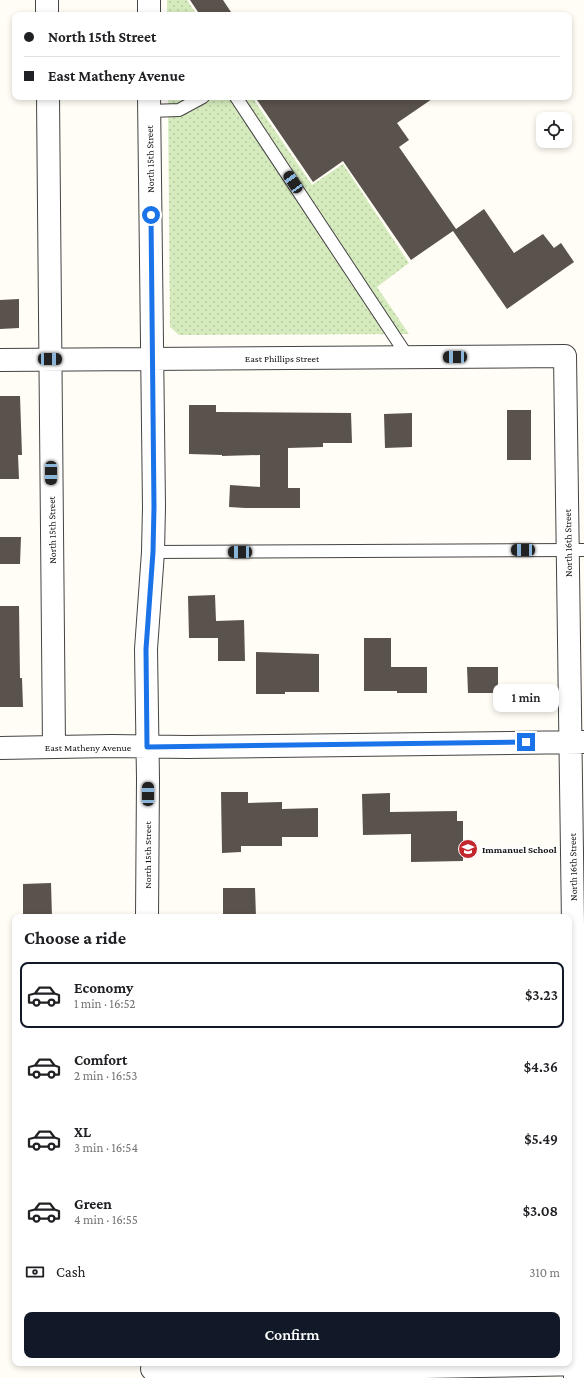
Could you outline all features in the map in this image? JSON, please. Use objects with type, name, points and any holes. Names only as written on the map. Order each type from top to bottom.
[{"type":"street","points":[[47,0],[47,12]]},
{"type":"street","points":[[149,0],[149,12]]},
{"type":"street","name":"North 15th Street","points":[[48,100],[54,747]]},
{"type":"street","name":"North 15th Street","points":[[147,914],[148,779],[146,649],[153,552],[153,359],[149,104]]},
{"type":"street","name":"East Phillips Street","points":[[0,360],[565,356]]},
{"type":"street","name":"North 16th Street","points":[[565,356],[576,550],[569,692],[578,742],[575,924],[578,1368]]},
{"type":"street","name":"East Matheny Avenue","points":[[0,748],[578,742]]},
{"type":"street","points":[[152,1370],[371,1366],[578,1368]]},
{"type":"lane","points":[[149,104],[180,110],[198,100]]},
{"type":"lane","points":[[238,100],[408,357]]},
{"type":"lane","points":[[153,552],[576,550]]},
{"type":"green space","points":[[167,0],[187,0],[195,12],[167,12]]},
{"type":"green space","points":[[168,100],[254,100],[312,185],[343,164],[409,263],[377,287],[409,334],[179,335],[170,327]]},
{"type":"building","points":[[190,0],[223,0],[231,12],[198,12]]},
{"type":"building","points":[[257,100],[431,100],[397,123],[409,140],[399,147],[456,229],[484,209],[514,253],[543,234],[554,248],[561,243],[574,262],[507,309],[453,231],[411,260],[343,161],[313,182]]},
{"type":"building","points":[[19,299],[19,328],[0,329],[0,300]]},
{"type":"building","points":[[0,396],[20,396],[22,455],[18,455],[19,479],[0,479]]},
{"type":"building","points":[[189,405],[216,405],[216,412],[351,413],[352,443],[323,443],[323,447],[288,448],[288,488],[300,488],[300,508],[229,507],[230,485],[260,487],[260,455],[222,456],[189,454]]},
{"type":"building","points":[[507,410],[531,410],[531,460],[507,460]]},
{"type":"building","points":[[412,413],[412,447],[385,448],[384,414]]},
{"type":"building","points":[[0,537],[21,537],[20,564],[0,564]]},
{"type":"building","points":[[215,595],[216,621],[244,620],[245,661],[218,661],[218,638],[189,638],[188,596]]},
{"type":"building","points":[[0,606],[19,606],[20,678],[22,678],[23,707],[0,707]]},
{"type":"building","points":[[364,638],[391,638],[391,667],[427,667],[427,693],[364,691]]},
{"type":"building","points":[[256,652],[319,654],[319,692],[256,694]]},
{"type":"building","points":[[467,667],[498,667],[498,693],[468,693]]},
{"type":"building","points":[[221,792],[248,792],[248,803],[282,802],[282,809],[318,808],[318,837],[282,837],[282,846],[241,846],[241,852],[222,853]]},
{"type":"building","points":[[390,793],[390,812],[457,811],[457,821],[463,821],[463,861],[411,862],[411,834],[363,835],[362,794]]},
{"type":"building","points":[[51,883],[52,914],[23,914],[23,884]]},
{"type":"building","points":[[223,888],[255,888],[256,914],[223,914]]},
{"type":"place","name":"Immanuel School","points":[[468,849]]},
{"type":"route","points":[[151,215],[154,507],[153,552],[146,649],[147,747],[526,742]]}]
